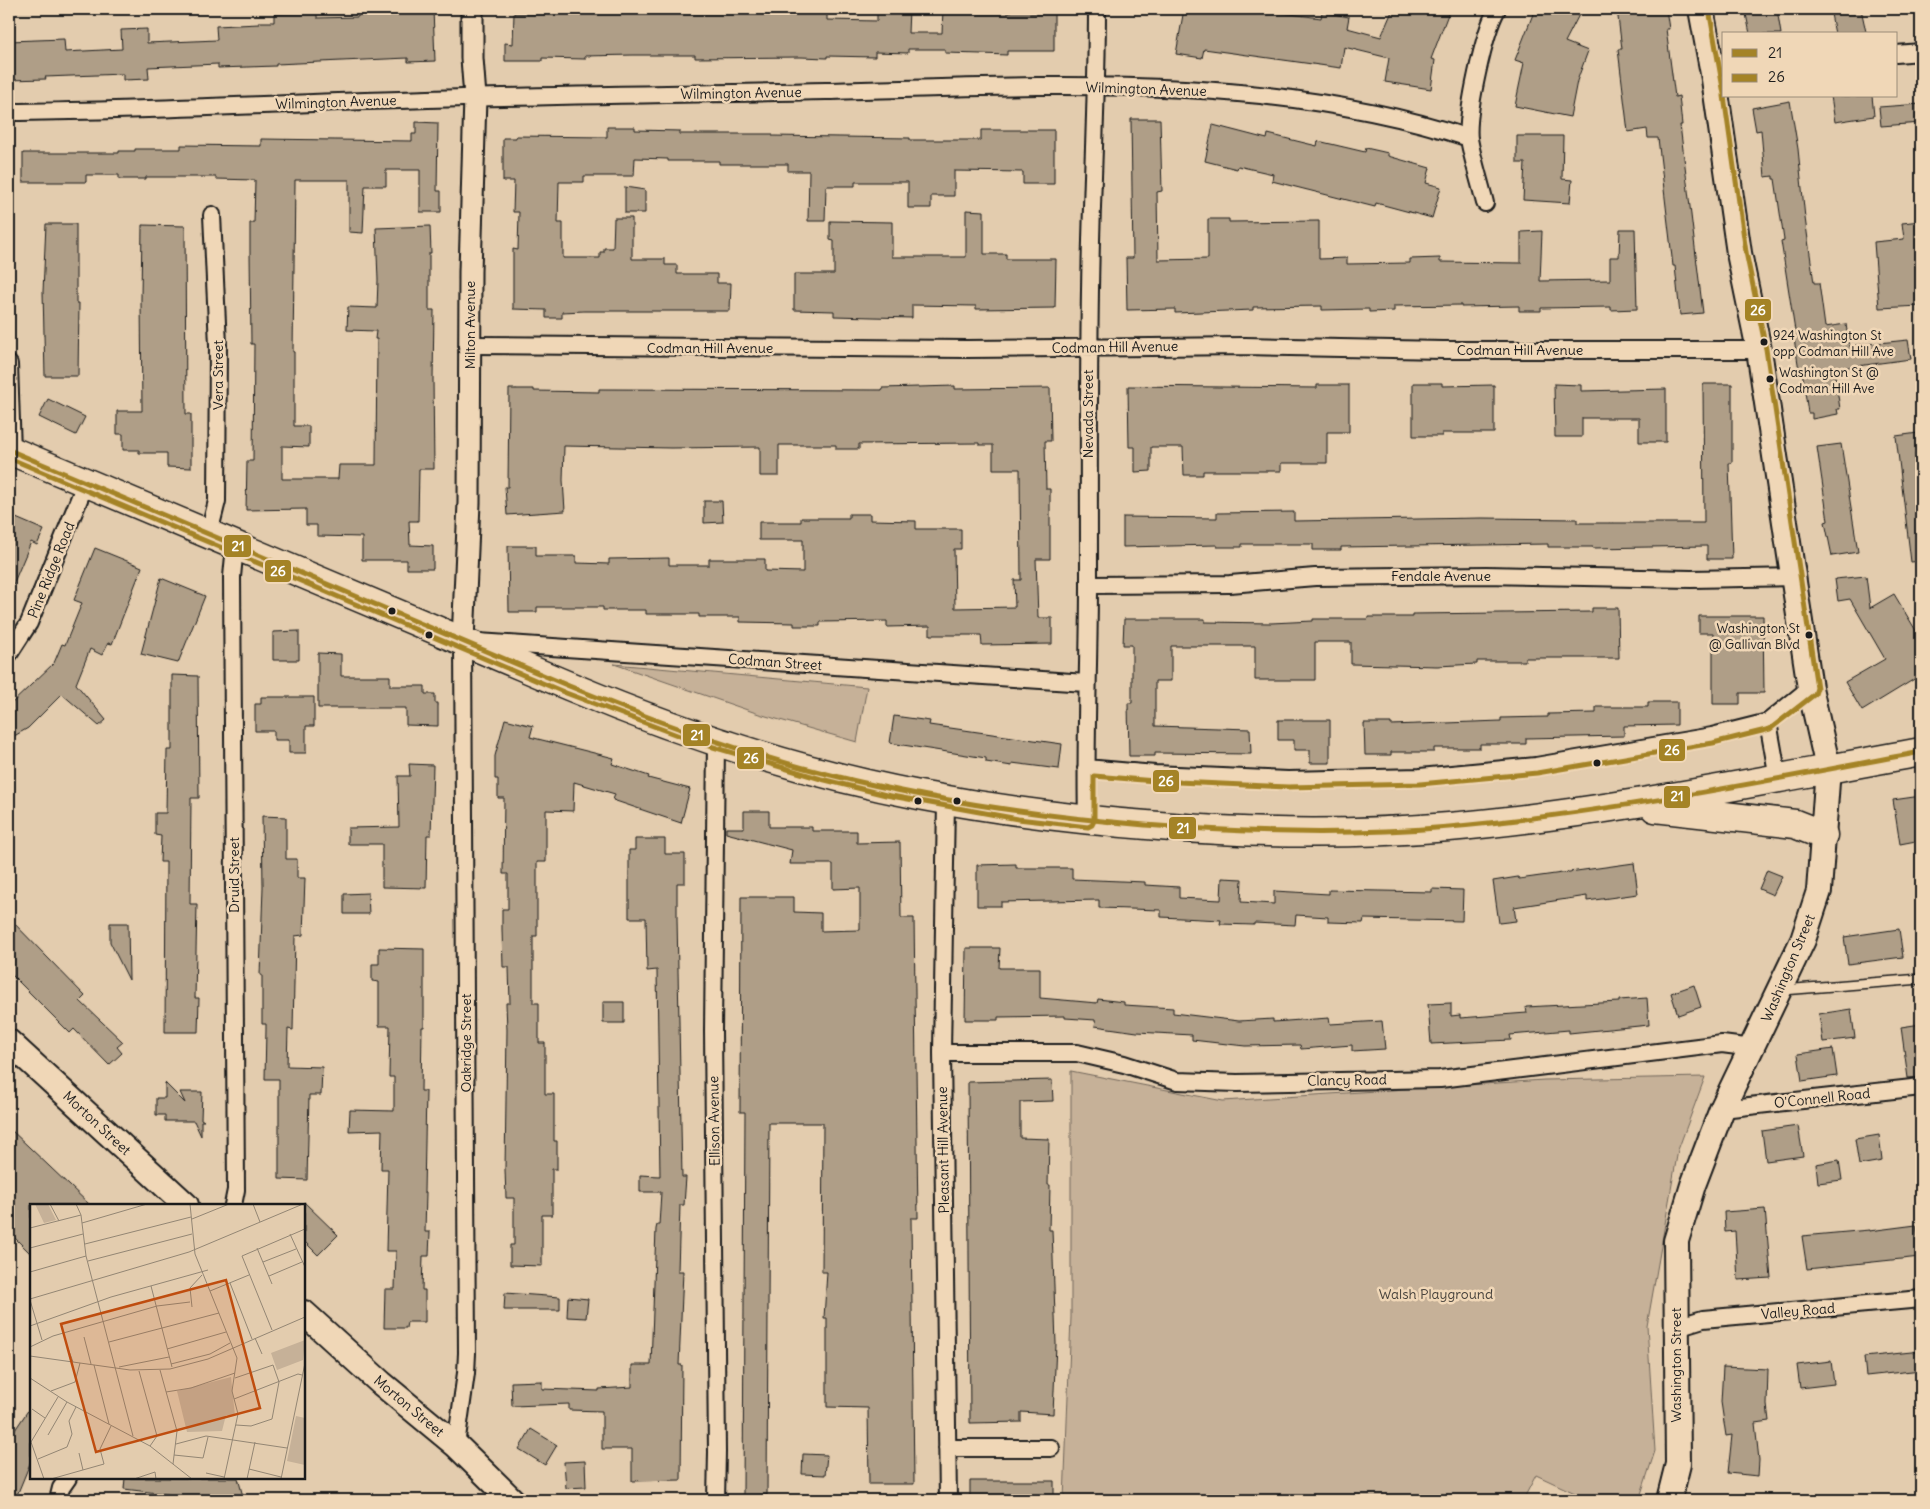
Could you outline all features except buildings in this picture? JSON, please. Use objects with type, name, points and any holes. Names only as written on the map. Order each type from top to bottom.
[{"type":"highway","points":[[10,450],[597,698],[716,741],[805,768],[892,789],[1017,812],[1087,820],[1227,830],[1352,831],[1439,827],[1506,821],[1624,804],[1921,752]]},
{"type":"highway","points":[[1624,804],[1796,824],[1823,835]]},
{"type":"main road","name":"Washington Street","points":[[1669,1500],[1678,1464],[1676,1241],[1693,1185],[1722,1109],[1753,1048],[1803,940],[1819,891],[1828,768],[1810,688],[1759,350],[1739,253],[1719,79],[1701,9]]},
{"type":"main road","name":"Morton Street","points":[[9,1042],[185,1204]]},
{"type":"main road","name":"Morton Street","points":[[305,1314],[381,1383],[456,1445],[512,1500]]},
{"type":"street","name":"Milton Avenue","points":[[463,641],[469,503],[470,272],[475,97],[472,58],[472,9]]},
{"type":"street","name":"Nevada Street","points":[[1087,820],[1086,683],[1089,585],[1088,347],[1092,186],[1097,86],[1097,9]]},
{"type":"street","points":[[1485,203],[1469,138],[1472,101],[1479,66],[1497,9]]},
{"type":"street","points":[[1898,54],[1921,52]]},
{"type":"street","name":"Wilmington Avenue","points":[[9,112],[475,97],[1097,86],[1240,92],[1306,101],[1380,114],[1469,138]]},
{"type":"street","name":"Vera Street","points":[[209,534],[217,500],[218,345],[212,215]]},
{"type":"street","name":"Codman Hill Avenue","points":[[471,345],[956,349],[1245,346],[1443,350],[1759,350]]},
{"type":"street","points":[[9,364],[10,450]]},
{"type":"street","name":"Pine Ridge Road","points":[[9,654],[29,623],[86,482]]},
{"type":"street","name":"Druid Street","points":[[233,1204],[236,1190],[232,577],[235,545]]},
{"type":"street","name":"Fendale Avenue","points":[[1089,585],[1230,584],[1324,576],[1486,575],[1691,579],[1794,576]]},
{"type":"street","name":"Codman Street","points":[[463,641],[1086,683]]},
{"type":"street","name":"Oakridge Street","points":[[456,1445],[468,1352],[463,641]]},
{"type":"street","points":[[1086,768],[1155,774],[1288,780],[1420,777],[1536,766],[1712,736],[1768,722],[1810,688]]},
{"type":"street","points":[[1768,722],[1778,778]]},
{"type":"street","name":"Ellison Avenue","points":[[716,741],[713,1031],[716,1500]]},
{"type":"street","name":"Pleasant Hill Avenue","points":[[946,800],[942,1053],[948,1500]]},
{"type":"street","name":"Clancy Road","points":[[942,1053],[1077,1053],[1124,1064],[1177,1081],[1237,1082],[1440,1078],[1722,1044],[1753,1048]]},
{"type":"street","name":"O'Connell Road","points":[[1722,1109],[1921,1087]]},
{"type":"street","name":"Valley Road","points":[[1676,1328],[1703,1320],[1921,1299]]},
{"type":"street","points":[[947,1448],[1051,1448]]},
{"type":"street","points":[[58,1500],[67,1479]]},
{"type":"lane","points":[[1780,990],[1921,979]]},
{"type":"green space","points":[[614,664],[867,687],[857,742],[759,714]]},
{"type":"green space","name":"Walsh Playground","points":[[1071,1071],[1223,1101],[1544,1080],[1705,1077],[1678,1150],[1647,1326],[1655,1451],[1639,1500],[1590,1500],[1536,1475],[1523,1500],[1064,1500],[1071,1317]]},
{"type":"transit line","name":"26","points":[[1709,9],[1722,83]]},
{"type":"transit line","name":"26","points":[[9,458],[566,693],[693,741],[821,779],[886,795],[1018,819],[1088,827],[1092,825],[1094,821],[1094,776],[1155,781],[1288,787],[1420,784],[1537,773],[1713,743],[1770,729],[1815,694],[1817,688],[1766,349],[1746,252],[1724,98]]},
{"type":"transit line","name":"21","points":[[9,450],[569,686],[666,724],[764,757],[797,766],[909,793],[948,800],[1026,812],[1145,825],[1221,830],[1373,832],[1509,821],[1627,805],[1921,752]]},
{"type":"place","name":"924 Washington St opp Codman Hill Ave","points":[[1764,342]]},
{"type":"place","name":"Washington St @ Codman Hill Ave","points":[[1770,379]]},
{"type":"place","name":"Washington St @ Gallivan Blvd","points":[[1809,635]]}]
